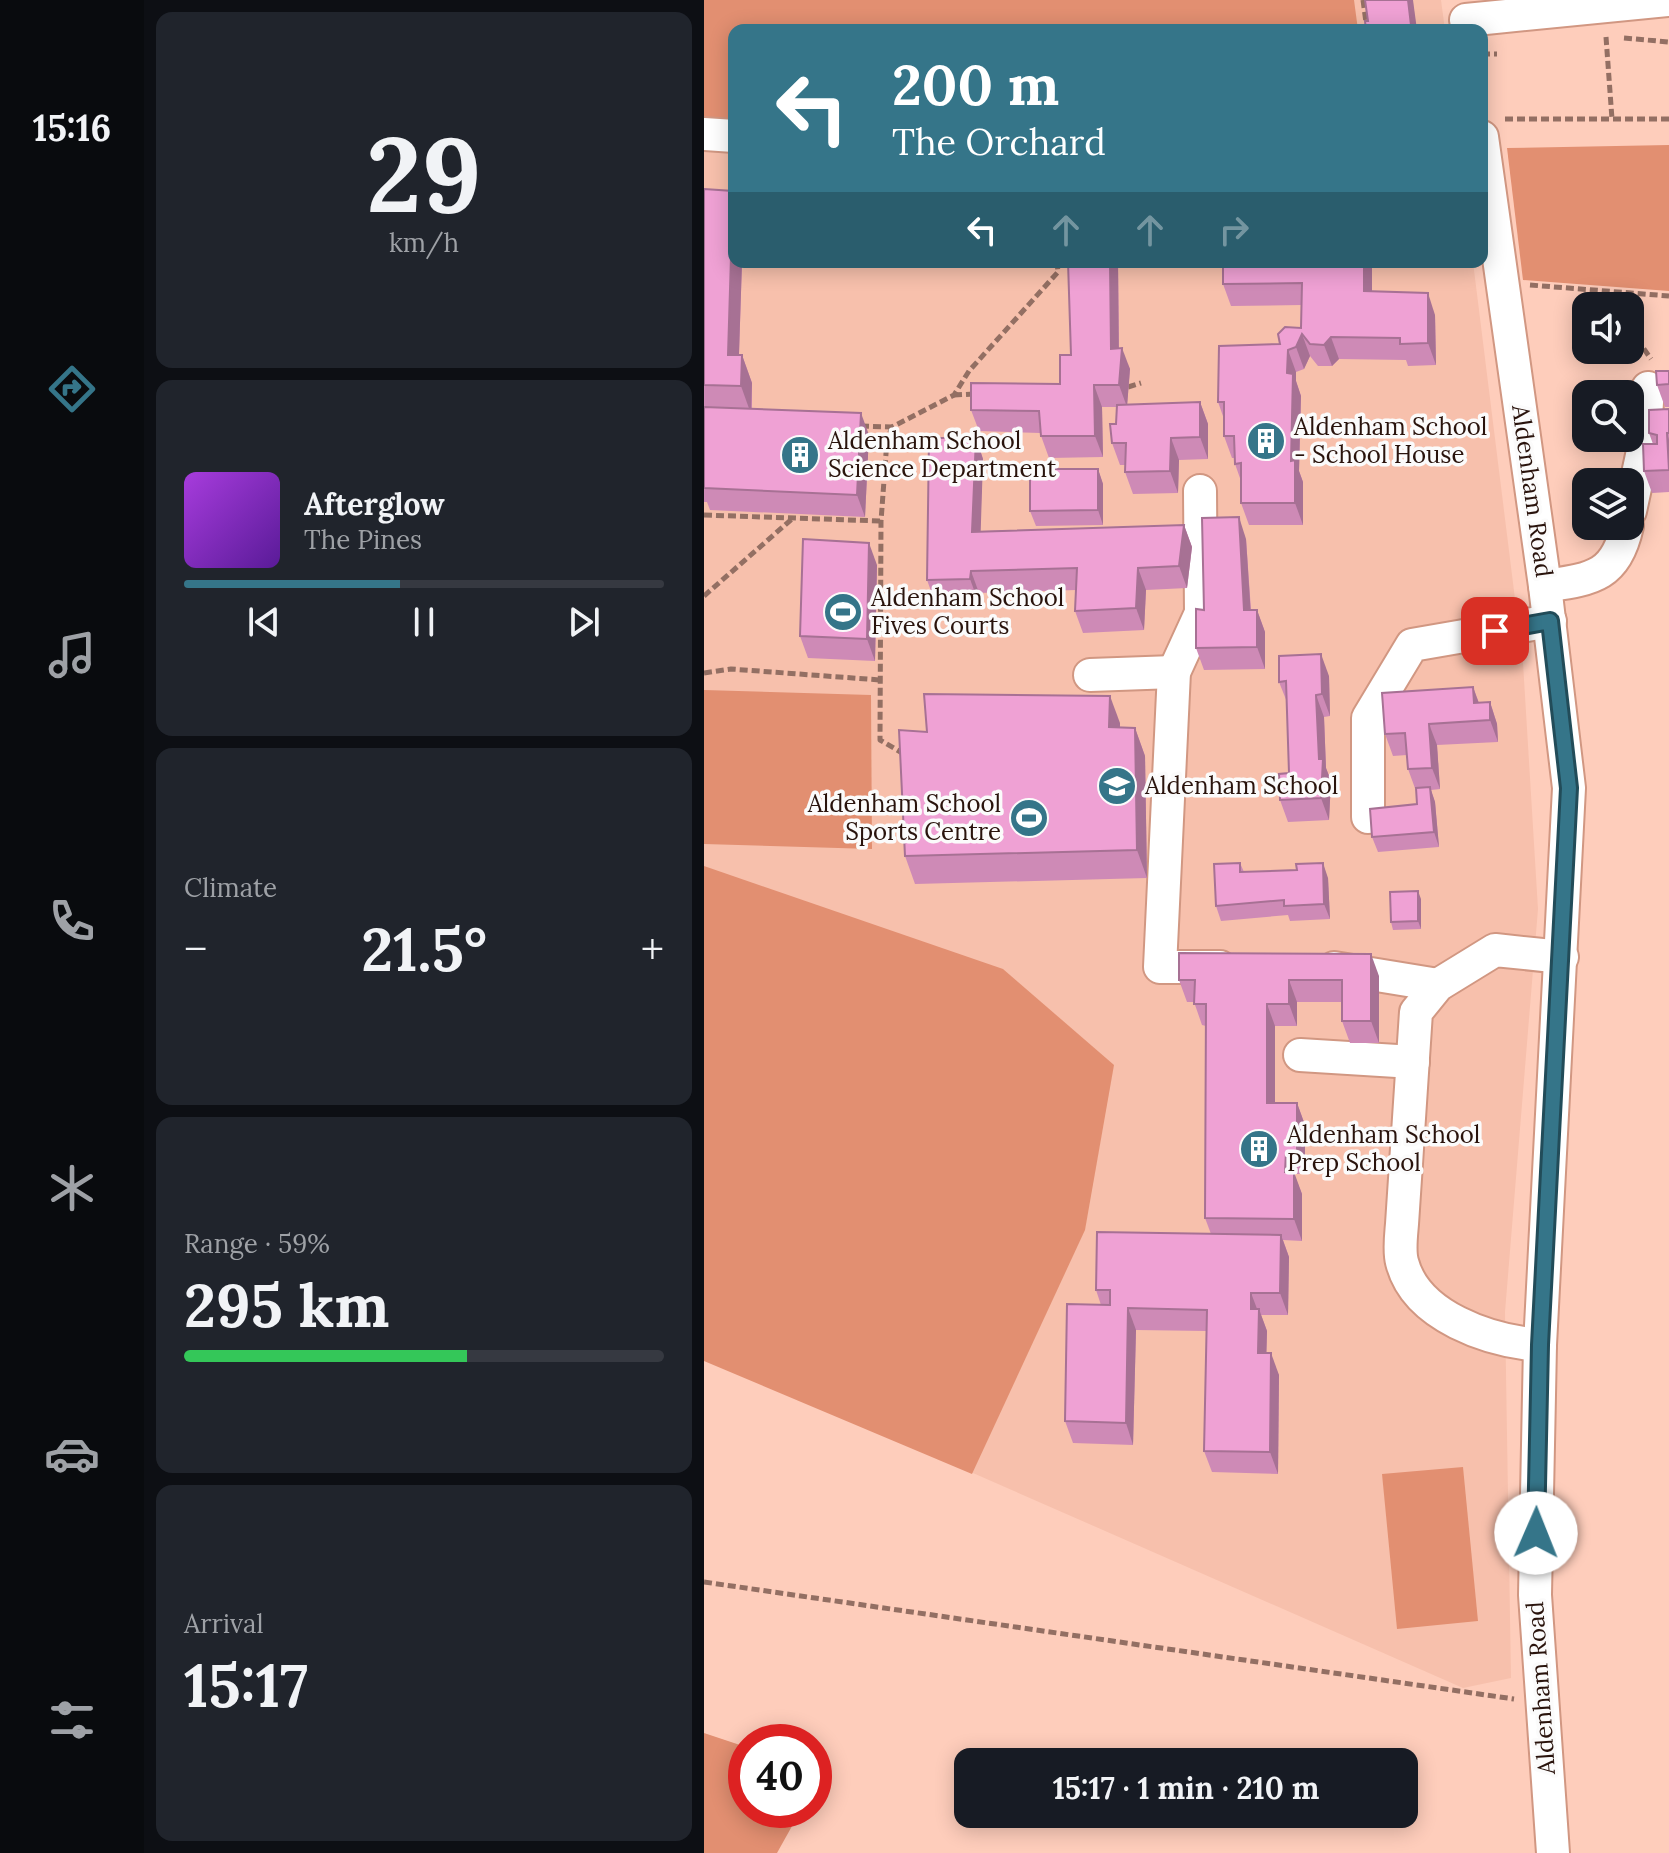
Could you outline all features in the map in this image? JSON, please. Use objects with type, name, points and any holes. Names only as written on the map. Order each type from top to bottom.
[{"type":"street","points":[[1465,17],[1604,9],[1667,0]]},
{"type":"street","points":[[704,134],[728,136]]},
{"type":"street","name":"Aldenham Road","points":[[1488,134],[1502,282],[1550,621],[1569,788],[1540,1345],[1535,1595],[1540,1703],[1553,1853]]},
{"type":"street","points":[[1639,468],[1648,388]]},
{"type":"street","points":[[1200,491],[1201,613],[1174,672],[1160,967],[1258,967]]},
{"type":"street","points":[[1545,586],[1591,579],[1621,552],[1624,540]]},
{"type":"street","points":[[1368,817],[1368,718],[1412,645],[1550,621]]},
{"type":"street","points":[[1090,675],[1174,672]]},
{"type":"street","points":[[1540,1345],[1506,1339],[1445,1315],[1424,1299],[1407,1276],[1401,1259],[1401,1236],[1416,1012],[1438,985],[1495,950],[1562,957]]},
{"type":"street","points":[[1303,968],[1349,968],[1438,985]]},
{"type":"street","points":[[1300,1055],[1413,1062]]},
{"type":"path","points":[[1363,0],[1366,24]]},
{"type":"path","points":[[1604,9],[1612,119]]},
{"type":"path","points":[[1488,54],[1497,54]]},
{"type":"path","points":[[1488,134],[1612,119],[1669,119]]},
{"type":"path","points":[[954,395],[969,371],[1058,272],[1058,268]]},
{"type":"path","points":[[1502,282],[1669,296]]},
{"type":"path","points":[[1128,387],[1141,383]]},
{"type":"path","points":[[845,426],[892,427],[954,395],[982,394]]},
{"type":"path","points":[[892,427],[887,440],[881,521],[880,740],[909,757]]},
{"type":"path","points":[[704,515],[881,521]]},
{"type":"path","points":[[704,596],[793,518]]},
{"type":"path","points":[[704,673],[731,669],[880,680]]},
{"type":"path","points":[[704,1582],[1540,1703]]},
{"type":"shaded area","name":"Aldenham School","points":[[704,0],[1441,0],[1444,24],[728,24],[728,268],[1474,268],[1523,663],[1538,909],[1505,1312],[1511,1678],[1463,1688],[704,1355]]},
{"type":"shaded area","points":[[704,0],[1354,0],[1357,24],[728,24],[728,127],[704,125]]},
{"type":"shaded area","points":[[1669,145],[1669,291],[1523,280],[1507,148]]},
{"type":"shaded area","points":[[704,690],[871,695],[872,849],[704,844]]},
{"type":"shaded area","points":[[704,866],[1003,969],[1114,1065],[1085,1230],[972,1474],[704,1361]]},
{"type":"shaded area","points":[[1463,1467],[1478,1621],[1397,1629],[1382,1474]]},
{"type":"shaded area","points":[[704,1733],[728,1741],[728,1828],[791,1828],[777,1853],[704,1853]]},
{"type":"building","points":[[1365,0],[1408,0],[1411,24],[1365,24],[1368,21]]},
{"type":"building","points":[[704,189],[728,191],[728,268],[731,268],[728,355],[742,355],[741,386],[704,385]]},
{"type":"building","points":[[1068,268],[1110,268],[1111,349],[1122,348],[1119,385],[1094,385],[1095,436],[1041,436],[1039,411],[971,410],[971,383],[1060,384],[1060,355],[1071,355]]},
{"type":"building","points":[[1223,268],[1364,268],[1364,291],[1428,293],[1428,343],[1400,344],[1400,338],[1331,337],[1324,345],[1310,344],[1302,334],[1296,347],[1288,350],[1287,373],[1293,374],[1291,461],[1295,460],[1295,503],[1241,503],[1241,463],[1235,464],[1234,436],[1224,436],[1224,402],[1218,402],[1219,346],[1280,344],[1278,334],[1285,327],[1301,328],[1302,283],[1223,284]]},
{"type":"building","points":[[1656,371],[1669,371],[1669,384],[1657,385]]},
{"type":"building","points":[[1200,402],[1200,437],[1171,438],[1170,471],[1125,472],[1126,443],[1112,443],[1110,424],[1116,424],[1117,405]]},
{"type":"building","name":"Aldenham School Science Department","points":[[704,407],[861,413],[857,495],[704,488]]},
{"type":"building","points":[[1669,409],[1669,470],[1644,471],[1644,444],[1657,444],[1657,435],[1649,433],[1649,410]]},
{"type":"building","points":[[929,438],[976,438],[972,532],[1184,525],[1179,566],[1138,568],[1136,608],[1075,611],[1077,568],[971,571],[970,579],[927,580]]},
{"type":"building","points":[[1030,469],[1098,469],[1098,510],[1030,511]]},
{"type":"building","points":[[1239,517],[1244,610],[1257,610],[1257,647],[1196,648],[1196,609],[1204,610],[1202,518]]},
{"type":"building","name":"Aldenham School Fives Courts","points":[[803,539],[869,543],[867,639],[800,636]]},
{"type":"building","points":[[1321,654],[1322,694],[1316,695],[1319,759],[1323,759],[1321,798],[1280,800],[1279,774],[1289,773],[1286,681],[1279,682],[1279,656]]},
{"type":"building","points":[[1473,687],[1474,703],[1490,702],[1490,720],[1429,724],[1432,768],[1408,769],[1405,733],[1385,734],[1382,693]]},
{"type":"building","name":"Aldenham School Sports Centre","points":[[924,694],[1110,696],[1109,727],[1135,728],[1137,850],[905,856],[899,730],[927,732]]},
{"type":"building","points":[[1430,787],[1434,832],[1372,837],[1370,809],[1417,804],[1416,788]]},
{"type":"building","points":[[1240,863],[1240,872],[1297,870],[1296,864],[1323,863],[1324,904],[1284,906],[1284,900],[1216,906],[1214,864]]},
{"type":"building","points":[[1418,891],[1418,921],[1391,922],[1390,892]]},
{"type":"building","points":[[1179,953],[1371,954],[1371,1021],[1342,1021],[1342,980],[1289,980],[1289,1004],[1267,1004],[1267,1103],[1297,1103],[1297,1152],[1286,1152],[1285,1172],[1294,1172],[1294,1219],[1205,1218],[1206,1004],[1194,1004],[1195,980],[1179,980]]},
{"type":"building","points":[[1097,1232],[1281,1235],[1280,1293],[1251,1293],[1251,1309],[1259,1309],[1258,1353],[1271,1353],[1270,1452],[1204,1451],[1207,1310],[1128,1308],[1126,1423],[1065,1421],[1067,1304],[1110,1305],[1110,1290],[1096,1290]]},
{"type":"place","name":"Aldenham School - School House","points":[[1266,441]]},
{"type":"place","name":"Aldenham School Science Department","points":[[800,455]]},
{"type":"place","name":"Aldenham School Fives Courts","points":[[843,612]]},
{"type":"place","name":"Aldenham School","points":[[1117,786]]},
{"type":"place","name":"Aldenham School Sports Centre","points":[[1029,818]]},
{"type":"place","name":"Aldenham School Prep School","points":[[1259,1149]]},
{"type":"route","points":[[1495,631],[1550,621],[1569,788],[1540,1345],[1536,1533]]}]
